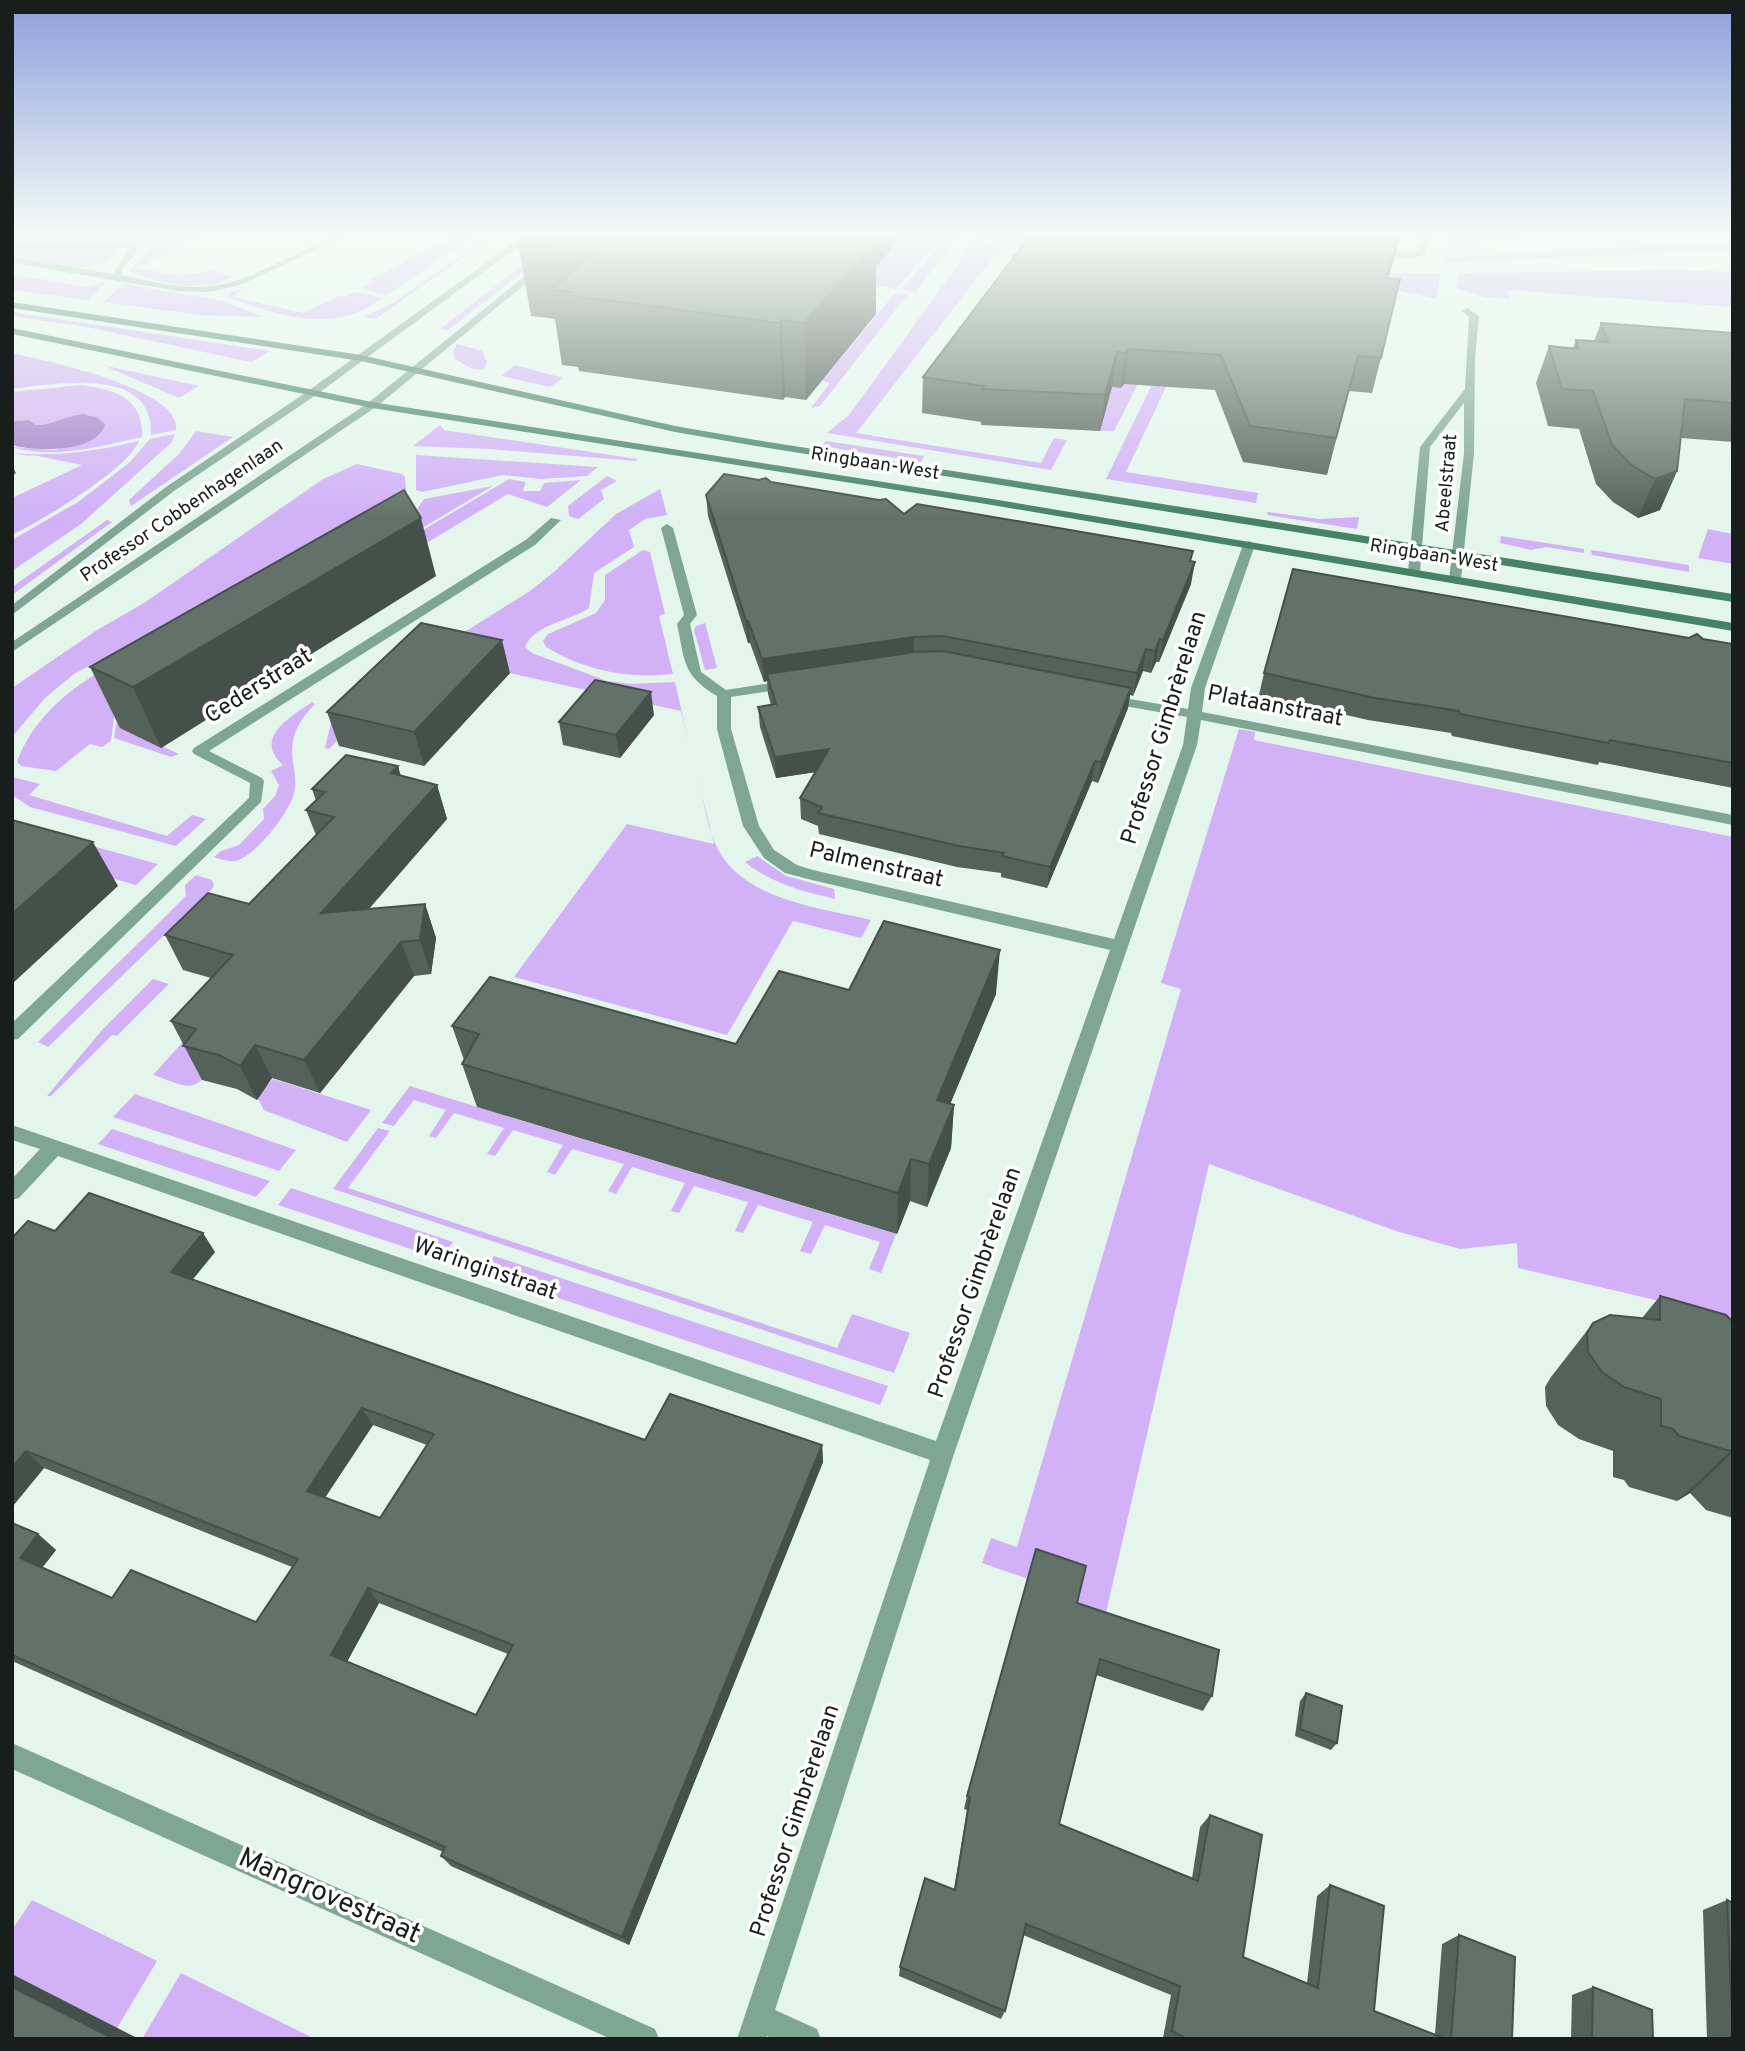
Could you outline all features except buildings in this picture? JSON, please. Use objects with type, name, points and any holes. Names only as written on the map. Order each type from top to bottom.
[{"type":"main road","name":"Ringbaan-West","points":[[162,328],[361,358],[675,429],[743,441],[1733,598]]},
{"type":"main road","name":"Ringbaan-West","points":[[12,331],[372,405],[1249,545],[1733,627]]},
{"type":"street","name":"Professor Cobbenhagenlaan","points":[[12,611],[170,489],[312,394],[403,328]]},
{"type":"street","name":"Professor Cobbenhagenlaan","points":[[12,648],[372,405],[465,328]]},
{"type":"street","name":"Abeelstraat","points":[[1455,579],[1469,453],[1469,389],[1473,328]]},
{"type":"street","name":"Abeelstraat","points":[[1414,572],[1425,447],[1469,389]]},
{"type":"street","name":"Cederstraat","points":[[12,1034],[256,799],[257,781],[199,751],[531,542],[555,520]]},
{"type":"street","points":[[667,528],[691,615],[683,624],[695,673],[705,683],[724,694],[806,682]]},
{"type":"street","name":"Professor Gimbrèrelaan","points":[[755,2028],[943,1454],[1190,745],[1198,688],[1249,545]]},
{"type":"street","name":"Palmenstraat","points":[[724,694],[724,729],[751,826],[761,844],[780,862],[812,875],[1120,946]]},
{"type":"street","name":"Plataanstraat","points":[[1096,697],[1733,820]]},
{"type":"street","name":"Waringinstraat","points":[[12,1132],[943,1454]]},
{"type":"street","points":[[12,1192],[53,1148]]},
{"type":"street","name":"Mangrovestraat","points":[[12,1756],[645,2039]]},
{"type":"street","points":[[755,2028],[807,2039]]},
{"type":"shaded area","points":[[90,328],[116,328],[270,351],[251,362]]},
{"type":"shaded area","points":[[866,328],[882,328],[820,406],[811,408],[830,383],[822,381]]},
{"type":"shaded area","points":[[912,328],[938,328],[856,433],[1041,463],[1054,438],[1067,440],[1051,470],[827,433],[849,415]]},
{"type":"shaded area","points":[[457,344],[482,351],[487,362],[483,370],[472,369],[455,359],[453,351]]},
{"type":"shaded area","points":[[12,353],[52,362],[135,389],[158,402],[172,415],[176,430],[151,435],[148,413],[137,398],[120,388],[76,383],[12,389]]},
{"type":"shaded area","points":[[1151,358],[1114,431],[1100,431],[1112,387],[1122,388],[1133,367]]},
{"type":"shaded area","points":[[515,365],[563,378],[550,387],[501,376]]},
{"type":"shaded area","points":[[109,368],[199,386],[179,398]]},
{"type":"shaded area","points":[[1173,372],[1126,472],[1258,493],[1256,503],[1106,479],[1157,374]]},
{"type":"shaded area","points":[[81,385],[105,389],[125,398],[138,413],[142,437],[94,448],[60,452],[28,451],[12,447],[55,450],[94,437],[91,415],[42,425],[35,425],[30,420],[12,421],[12,392]]},
{"type":"shaded area","points":[[84,414],[96,417],[105,424],[100,434],[91,440],[79,445],[50,449],[12,445],[12,421],[30,420],[35,425],[41,425]]},
{"type":"shaded area","points":[[440,425],[444,430],[637,459],[413,446]]},
{"type":"shaded area","points":[[196,431],[233,437],[131,506],[129,500],[179,454]]},
{"type":"shaded area","points":[[175,434],[172,442],[81,524],[12,571],[12,540],[78,502],[129,463],[150,439]]},
{"type":"shaded area","points":[[139,441],[131,453],[101,480],[12,535],[12,498],[82,465],[12,453],[76,452]]},
{"type":"shaded area","points":[[826,441],[924,456],[921,462],[822,446]]},
{"type":"shaded area","points":[[416,455],[598,467],[587,476],[541,479],[503,475],[422,492],[416,490]]},
{"type":"shaded area","points":[[357,464],[402,474],[405,477],[407,499],[74,674],[45,698],[12,737],[12,688],[97,630],[144,603],[323,479]]},
{"type":"shaded area","points":[[607,476],[617,481],[601,490],[604,499],[578,519],[569,516],[568,506]]},
{"type":"shaded area","points":[[509,479],[526,482],[523,491],[540,491],[544,483],[581,480],[547,507],[508,494],[121,727],[179,754],[171,757],[114,738],[118,711]]},
{"type":"shaded area","points":[[493,486],[115,710],[111,741],[102,747],[90,744],[56,771],[21,766],[17,762],[30,735],[49,711],[96,674],[409,521],[424,499]]},
{"type":"shaded area","points":[[660,489],[667,515],[645,519],[629,530],[634,547],[594,573],[589,608],[544,628],[530,639],[525,647],[532,653],[607,681],[631,684],[675,682],[688,739],[681,711],[450,660],[421,659],[530,591],[616,514]]},
{"type":"shaded area","points":[[1268,512],[1319,519],[1359,517],[1357,529],[1267,515]]},
{"type":"shaded area","points":[[107,520],[112,522],[12,595],[12,587]]},
{"type":"shaded area","points":[[1708,529],[1733,534],[1733,564],[1698,558]]},
{"type":"shaded area","points":[[1501,536],[1584,549],[1584,553],[1546,547],[1531,550],[1500,543]]},
{"type":"shaded area","points":[[643,550],[650,552],[665,614],[659,616],[673,674],[640,675],[607,671],[576,662],[546,647],[543,641],[548,634],[596,613],[605,600],[605,575]]},
{"type":"shaded area","points":[[1591,550],[1689,565],[1689,572],[1592,555]]},
{"type":"shaded area","points":[[705,623],[717,668],[705,670],[694,630],[696,626]]},
{"type":"shaded area","points":[[415,663],[329,749],[325,748],[331,723],[348,705]]},
{"type":"shaded area","points":[[312,702],[315,704],[304,716],[294,737],[292,752],[295,789],[286,811],[261,843],[243,858],[232,861],[214,857],[221,851],[239,845],[264,819],[263,809],[275,796],[279,785],[271,771],[283,765],[275,755],[273,737],[286,721]]},
{"type":"shaded area","points":[[1239,729],[1255,732],[1254,740],[1733,837],[1733,1318],[1518,1268],[1517,1243],[1460,1249],[1396,1231],[1209,1164],[1094,1665],[1045,1571],[1031,1566],[1028,1579],[982,1563],[991,1538],[1017,1547],[1181,989],[1161,983]]},
{"type":"shaded area","points":[[12,777],[40,784],[29,795],[167,836],[192,815],[206,819],[176,846],[30,807],[12,795]]},
{"type":"shaded area","points":[[12,824],[158,864],[136,885],[28,855]]},
{"type":"shaded area","points":[[627,824],[714,844],[712,835],[726,862],[742,877],[761,889],[805,905],[871,920],[861,938],[793,921],[727,1035],[514,977]]},
{"type":"shaded area","points":[[757,856],[786,876],[834,889],[835,899],[777,881],[745,862]]},
{"type":"shaded area","points":[[196,875],[212,880],[214,885],[211,890],[48,1047],[38,1042],[186,896],[185,885]]},
{"type":"shaded area","points":[[153,979],[169,984],[117,1036],[112,1035],[51,1096],[47,1096],[102,1030]]},
{"type":"shaded area","points":[[200,1023],[218,1064],[209,1074],[189,1086],[153,1075]]},
{"type":"shaded area","points":[[273,1079],[371,1110],[347,1142],[264,1110],[257,1097]]},
{"type":"shaded area","points":[[410,1086],[896,1234],[881,1273],[869,1269],[880,1242],[825,1225],[811,1254],[800,1251],[813,1222],[758,1205],[743,1233],[735,1231],[748,1202],[694,1186],[679,1213],[671,1211],[685,1183],[632,1167],[616,1194],[608,1191],[624,1164],[572,1149],[555,1175],[547,1172],[563,1145],[513,1130],[495,1156],[487,1154],[504,1128],[454,1113],[436,1138],[429,1136],[446,1110],[414,1100],[394,1126],[382,1123]]},
{"type":"shaded area","points":[[135,1094],[296,1150],[279,1171],[113,1117]]},
{"type":"shaded area","points":[[378,1128],[390,1131],[348,1188],[837,1348],[852,1314],[910,1333],[894,1373],[333,1189]]},
{"type":"shaded area","points":[[112,1129],[270,1181],[256,1197],[98,1144]]},
{"type":"shaded area","points":[[291,1188],[453,1242],[441,1259],[278,1205]]},
{"type":"shaded area","points":[[494,1256],[888,1386],[880,1405],[483,1273]]},
{"type":"shaded area","points":[[32,1900],[157,1961],[117,2028],[12,1974],[12,1930]]},
{"type":"shaded area","points":[[181,1973],[315,2039],[142,2039]]}]
